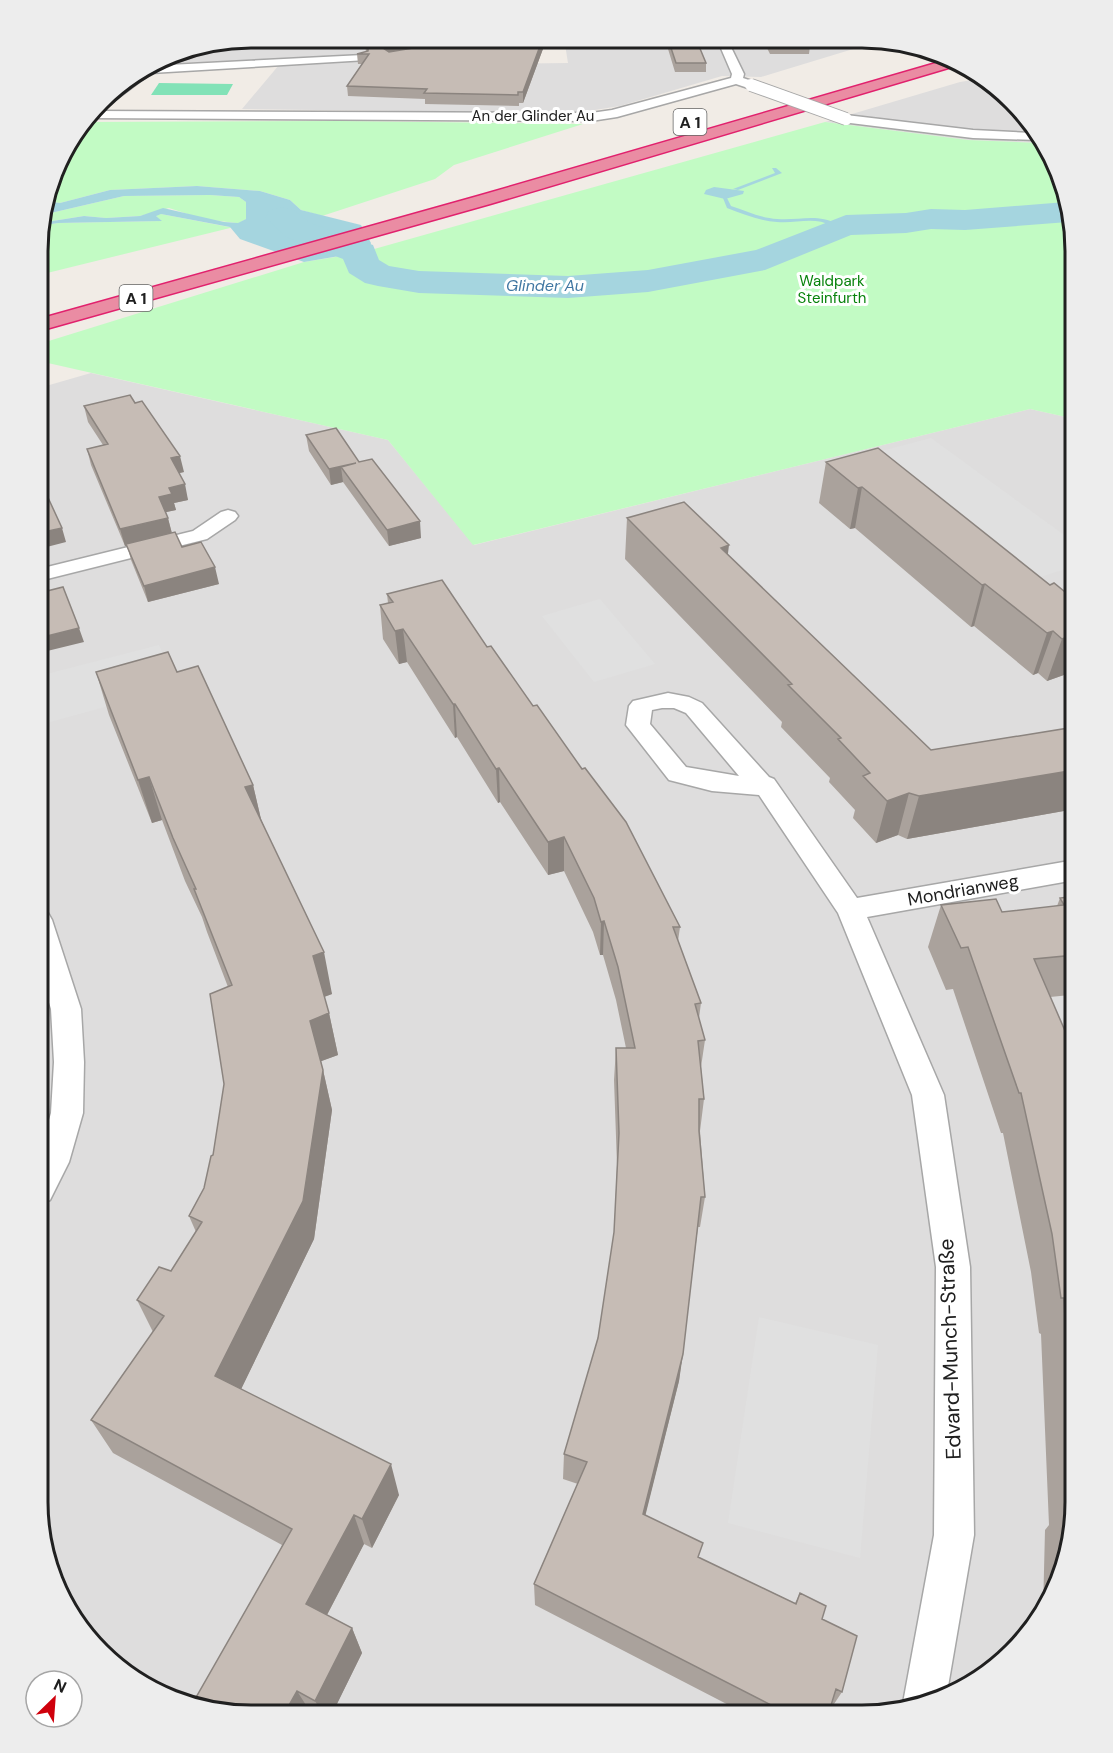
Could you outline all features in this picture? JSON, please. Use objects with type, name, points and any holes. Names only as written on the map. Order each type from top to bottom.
[{"type":"highway","points":[[863,73],[918,56]]},
{"type":"highway","name":"A 1","points":[[48,323],[484,201],[944,65]]},
{"type":"highway","points":[[760,102],[806,89]]},
{"type":"street","points":[[726,48],[738,74],[737,80],[846,119],[973,134],[1028,136]]},
{"type":"street","points":[[164,68],[363,58]]},
{"type":"street","name":"An der Glinder Au","points":[[102,115],[591,117],[614,114],[737,80]]},
{"type":"street","points":[[48,573],[200,535],[228,516]]},
{"type":"street","name":"Edvard-Munch-Straße","points":[[763,786],[712,782],[678,774],[638,725],[641,706],[663,698],[684,702],[694,708],[763,786],[765,785],[850,910],[928,1095],[952,1267],[954,1535],[926,1694]]},
{"type":"street","name":"Mondrianweg","points":[[850,910],[1065,872]]},
{"type":"street","points":[[48,952],[66,1009],[69,1062],[67,1113],[53,1162],[48,1171]]},
{"type":"shaded area","points":[[251,48],[454,48],[481,64],[568,63],[566,48],[856,48],[761,77],[722,76],[620,106],[576,113],[242,109],[284,59],[174,63],[212,52]]},
{"type":"shaded area","points":[[971,80],[985,90],[1005,108],[1033,143],[968,140],[825,122]]},
{"type":"shaded area","points":[[91,373],[388,440],[474,545],[1030,409],[1065,417],[1065,1515],[1054,1567],[1044,1592],[1031,1615],[1015,1636],[985,1663],[939,1690],[901,1701],[875,1705],[251,1705],[199,1698],[174,1690],[128,1663],[90,1625],[63,1579],[52,1541],[48,1502],[48,385]]},
{"type":"shaded area","points":[[931,438],[1065,536],[1065,569],[1040,577],[878,452]]},
{"type":"shaded area","points":[[600,599],[655,664],[594,682],[542,616]]},
{"type":"shaded area","points":[[159,645],[178,687],[48,723],[48,674]]},
{"type":"shaded area","points":[[759,1317],[878,1345],[860,1558],[728,1523]]},
{"type":"green space","points":[[159,83],[233,84],[227,95],[151,95]]},
{"type":"green space","points":[[339,121],[583,124],[454,165],[435,179],[322,216],[301,210],[290,200],[260,191],[197,186],[110,190],[60,203],[55,202],[63,174],[75,150],[95,122]]},
{"type":"green space","name":"Waldpark Steinfurth","points":[[825,122],[968,140],[1033,143],[1050,174],[1061,212],[1065,238],[1065,417],[1030,409],[473,545],[388,440],[48,363],[48,341],[304,262],[360,253]]},
{"type":"green space","points":[[124,196],[239,197],[246,202],[246,219],[230,228],[48,273],[50,224],[161,221],[155,215],[161,214],[229,227],[236,223],[203,219],[169,208],[140,216],[106,218],[84,216],[51,221],[52,213]]},
{"type":"water","points":[[197,186],[260,191],[290,200],[301,210],[361,225],[371,243],[369,251],[304,262],[240,239],[230,227],[161,214],[156,216],[162,221],[50,224],[51,221],[84,216],[106,218],[140,216],[163,208],[224,222],[238,223],[246,219],[246,202],[239,197],[210,195],[124,196],[52,213],[55,202],[60,203],[110,190]]},
{"type":"water","points":[[714,187],[744,191],[743,194],[725,199],[704,194],[706,190]]},
{"type":"building","points":[[368,48],[383,48],[389,52],[413,48],[539,48],[523,92],[518,92],[518,95],[424,93],[427,89],[347,86],[369,54],[357,54],[368,51]]},
{"type":"building","points":[[671,48],[700,48],[706,63],[676,63]]},
{"type":"building","points":[[130,395],[135,403],[142,401],[180,456],[171,458],[185,484],[169,488],[172,494],[159,497],[168,518],[120,529],[87,449],[108,444],[84,406]]},
{"type":"building","points":[[336,428],[359,462],[372,459],[420,521],[387,530],[341,467],[356,463],[329,469],[306,435]]},
{"type":"building","points":[[878,448],[1050,585],[1054,583],[1065,592],[1065,638],[1062,639],[1053,631],[1047,633],[985,584],[982,585],[862,487],[858,488],[826,462]]},
{"type":"building","points":[[48,498],[62,528],[48,531]]},
{"type":"building","points":[[684,502],[729,545],[721,548],[931,750],[1065,729],[1065,772],[919,796],[909,793],[887,801],[863,776],[870,773],[838,739],[841,738],[788,685],[792,684],[627,518]]},
{"type":"building","points":[[175,532],[182,547],[201,542],[215,567],[144,586],[126,544]]},
{"type":"building","points":[[442,580],[487,647],[491,646],[533,706],[537,705],[582,769],[585,768],[626,822],[680,927],[673,927],[701,1003],[695,1004],[705,1040],[698,1041],[704,1099],[699,1099],[699,1131],[705,1197],[701,1197],[683,1354],[643,1514],[703,1543],[698,1557],[796,1604],[800,1593],[826,1606],[822,1619],[857,1636],[842,1692],[836,1689],[831,1705],[771,1705],[534,1584],[587,1462],[564,1454],[598,1338],[614,1232],[619,1133],[616,1048],[635,1048],[618,967],[604,921],[601,922],[594,898],[564,837],[548,842],[499,768],[496,769],[455,704],[403,629],[395,631],[380,605],[393,602],[387,594]]},
{"type":"building","points":[[63,587],[79,628],[48,636],[48,591]]},
{"type":"building","points":[[168,652],[177,672],[198,666],[253,785],[245,787],[324,952],[313,956],[329,1013],[310,1021],[323,1070],[303,1201],[215,1376],[391,1464],[362,1519],[354,1515],[306,1604],[352,1628],[315,1701],[297,1691],[289,1705],[225,1703],[196,1697],[292,1529],[91,1420],[164,1316],[137,1300],[159,1267],[171,1271],[202,1222],[189,1216],[204,1188],[213,1155],[224,1084],[210,994],[232,985],[194,889],[196,889],[149,777],[138,780],[96,672]]},
{"type":"building","points":[[1065,897],[1065,956],[1034,959],[1065,1031],[1065,1318],[1064,1298],[1061,1298],[1052,1234],[1021,1093],[1019,1093],[968,947],[961,948],[941,905],[996,899],[1002,912],[1064,905],[1060,898]]},
{"type":"waterway","points":[[736,189],[779,173],[774,169]]},
{"type":"waterway","points":[[725,199],[729,207],[760,218],[779,221],[822,219],[835,225],[835,230]]},
{"type":"waterway","name":"Glinder Au","points":[[282,217],[298,230],[360,253],[362,265],[378,275],[419,282],[568,287],[648,281],[765,259],[846,225],[906,223],[931,219],[965,220],[1061,213]]}]
